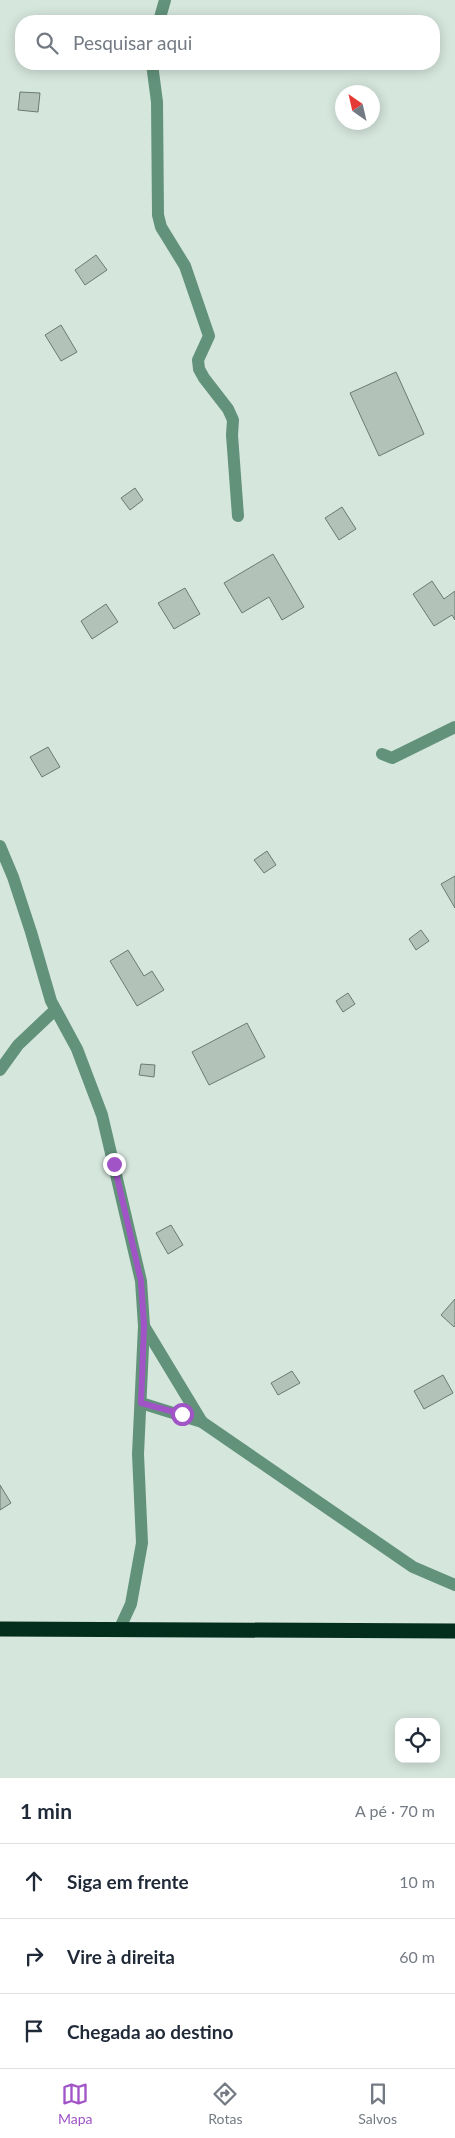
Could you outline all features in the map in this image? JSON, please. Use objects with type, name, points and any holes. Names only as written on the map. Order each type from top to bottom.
[{"type":"highway","points":[[0,1629],[455,1631]]},
{"type":"street","points":[[161,15],[165,0]]},
{"type":"street","points":[[153,70],[157,102],[158,215],[162,227],[185,266],[209,336],[198,360],[199,369],[228,409],[233,420],[232,435],[238,516]]},
{"type":"street","points":[[382,754],[392,758],[455,727]]},
{"type":"street","points":[[0,846],[13,877],[31,932],[43,978],[55,1010],[77,1049],[102,1115],[141,1281],[144,1326],[138,1454],[142,1544],[131,1604],[119,1630]]},
{"type":"street","points":[[0,1070],[18,1045],[55,1010]]},
{"type":"street","points":[[144,1326],[202,1422]]},
{"type":"street","points":[[141,1403],[202,1422],[413,1567],[455,1585]]},
{"type":"building","points":[[20,92],[40,93],[38,112],[18,110]]},
{"type":"building","points":[[96,255],[107,270],[85,285],[75,270]]},
{"type":"building","points":[[61,325],[77,352],[61,361],[45,335]]},
{"type":"building","points":[[396,372],[424,434],[379,456],[350,393]]},
{"type":"building","points":[[135,488],[143,500],[130,510],[121,498]]},
{"type":"building","points":[[342,507],[356,529],[339,540],[325,518]]},
{"type":"building","points":[[273,554],[304,607],[282,620],[269,597],[242,613],[224,583]]},
{"type":"building","points":[[432,581],[444,599],[455,591],[455,620],[452,615],[434,626],[413,594]]},
{"type":"building","points":[[185,588],[200,614],[174,629],[158,603]]},
{"type":"building","points":[[106,604],[118,622],[92,639],[81,621]]},
{"type":"building","points":[[48,747],[60,767],[42,777],[30,757]]},
{"type":"building","points":[[267,851],[276,865],[264,873],[254,860]]},
{"type":"building","points":[[455,876],[455,908],[441,884]]},
{"type":"building","points":[[421,930],[429,941],[416,950],[409,939]]},
{"type":"building","points":[[128,950],[144,976],[152,971],[164,990],[137,1006],[110,961]]},
{"type":"building","points":[[348,993],[355,1004],[343,1012],[336,1001]]},
{"type":"building","points":[[247,1023],[265,1057],[209,1085],[192,1052]]},
{"type":"building","points":[[141,1064],[155,1065],[154,1077],[139,1075]]},
{"type":"building","points":[[171,1225],[183,1245],[168,1254],[156,1233]]},
{"type":"building","points":[[455,1299],[455,1325],[454,1327],[441,1315]]},
{"type":"building","points":[[292,1371],[300,1383],[278,1395],[271,1383]]},
{"type":"building","points":[[443,1375],[453,1393],[424,1409],[414,1391]]},
{"type":"building","points":[[0,1485],[11,1503],[0,1510]]},
{"type":"route","points":[[114,1164],[141,1281],[144,1326],[141,1403],[182,1414]]}]
